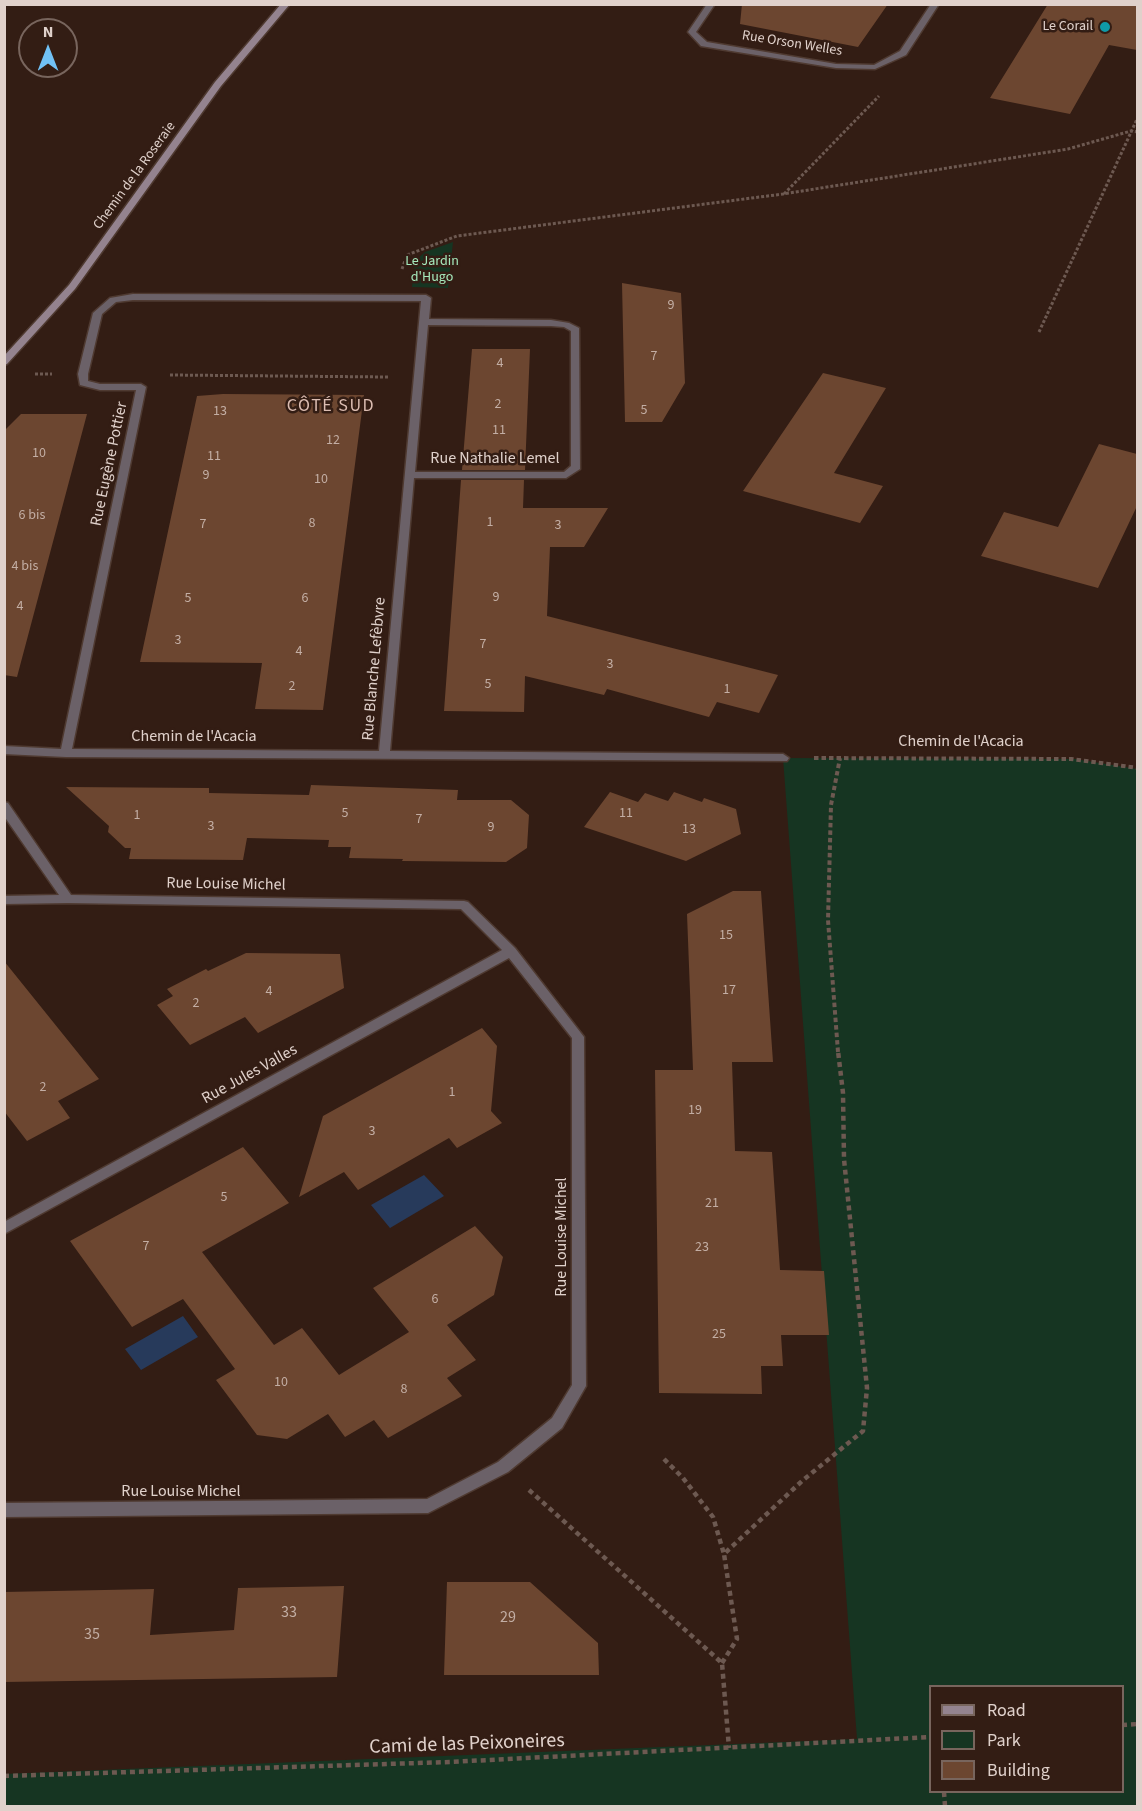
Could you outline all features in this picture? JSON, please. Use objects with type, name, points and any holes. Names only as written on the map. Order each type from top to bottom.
[{"type":"street","name":"Chemin de la Roseraie","points":[[4,362],[72,287],[218,84],[286,4]]},
{"type":"street","name":"Rue Orson Welles","points":[[711,4],[692,32],[704,44],[836,66],[875,67],[903,53],[935,4]]},
{"type":"street","points":[[83,374],[98,314],[113,300],[156,297],[392,298]]},
{"type":"street","name":"Rue Blanche Lefèbvre","points":[[392,298],[426,298],[384,754],[783,758]]},
{"type":"street","name":"Rue Nathalie Lemel","points":[[410,475],[566,475],[576,467],[576,330],[566,325],[552,323],[423,322]]},
{"type":"street","name":"Rue Eugène Pottier","points":[[66,753],[141,387],[100,387],[84,383],[83,374]]},
{"type":"street","name":"Chemin de l'Acacia","points":[[4,750],[66,753],[384,754]]},
{"type":"street","points":[[4,806],[68,898]]},
{"type":"street","name":"Rue Louise Michel","points":[[4,900],[68,898],[464,905],[511,951],[578,1037],[579,1386],[557,1423],[503,1467],[428,1506],[4,1510]]},
{"type":"street","name":"Rue Jules Valles","points":[[4,1228],[511,951]]},
{"type":"path","points":[[783,194],[887,87],[875,67]]},
{"type":"path","points":[[1039,332],[1137,117]]},
{"type":"path","points":[[392,298],[407,255],[457,236],[783,194],[1068,149],[1131,131],[1137,132]]},
{"type":"path","points":[[27,374],[83,374]]},
{"type":"path","points":[[167,375],[419,377]]},
{"type":"path","name":"Chemin de l'Acacia","points":[[783,758],[1071,759],[1137,768]]},
{"type":"path","points":[[724,1554],[802,1480],[863,1431],[867,1388],[844,1159],[843,1093],[836,1037],[828,920],[831,805],[840,758]]},
{"type":"path","points":[[664,1459],[683,1478],[713,1517],[724,1554],[737,1639],[722,1663],[729,1748]]},
{"type":"path","points":[[503,1467],[722,1663]]},
{"type":"path","name":"Cami de las Peixoneires","points":[[4,1776],[450,1762],[929,1737]]},
{"type":"green space","name":"Le Jardin d'Hugo","points":[[453,242],[448,288],[412,287],[415,261],[425,252]]},
{"type":"green space","points":[[783,758],[1075,759],[1137,769],[1137,1806],[5,1806],[4,1774],[857,1739]]},
{"type":"water","points":[[424,1175],[444,1196],[390,1228],[371,1205]]},
{"type":"water","points":[[183,1316],[198,1337],[141,1370],[125,1349]]},
{"type":"building","points":[[742,4],[888,4],[858,47],[740,24]]},
{"type":"building","points":[[1048,4],[1137,4],[1137,50],[1109,45],[1070,114],[990,98]]},
{"type":"building","points":[[622,283],[681,293],[685,383],[662,422],[625,422]]},
{"type":"building","points":[[472,349],[530,349],[525,470],[462,470]]},
{"type":"building","points":[[823,373],[886,388],[834,473],[883,486],[860,523],[743,491]]},
{"type":"building","points":[[223,394],[364,395],[323,710],[255,709],[262,663],[140,662],[197,396]]},
{"type":"building","points":[[21,414],[87,414],[17,677],[4,675],[4,431]]},
{"type":"building","points":[[1099,444],[1137,454],[1137,506],[1098,588],[981,556],[1004,512],[1058,527]]},
{"type":"building","points":[[461,480],[524,480],[523,508],[608,508],[584,547],[550,547],[547,616],[778,675],[759,713],[717,702],[709,717],[607,689],[604,695],[525,676],[524,712],[444,711]]},
{"type":"building","points":[[311,785],[458,790],[457,800],[511,800],[529,815],[527,848],[506,862],[402,861],[403,859],[349,858],[351,847],[328,847],[329,840],[247,838],[243,860],[129,859],[131,848],[125,848],[108,832],[109,826],[66,787],[209,788],[209,793],[309,795]]},
{"type":"building","points":[[610,792],[638,802],[645,793],[668,801],[674,792],[702,802],[704,798],[736,809],[741,834],[686,861],[584,827]]},
{"type":"building","points":[[733,891],[761,891],[773,1062],[732,1062],[735,1151],[772,1152],[780,1270],[824,1271],[829,1335],[781,1335],[783,1366],[761,1366],[762,1394],[659,1393],[655,1070],[693,1070],[687,914]]},
{"type":"building","points":[[246,953],[340,954],[344,988],[258,1033],[245,1017],[190,1045],[157,1005],[173,996],[167,989],[206,969],[208,971]]},
{"type":"building","points":[[4,961],[99,1079],[58,1101],[70,1118],[27,1141],[4,1111]]},
{"type":"building","points":[[482,1028],[497,1046],[491,1111],[502,1123],[457,1148],[449,1138],[358,1190],[344,1172],[299,1197],[323,1116]]},
{"type":"building","points":[[243,1147],[289,1203],[202,1252],[274,1345],[302,1328],[339,1375],[409,1332],[373,1288],[475,1226],[503,1257],[494,1295],[447,1325],[476,1360],[447,1378],[462,1396],[388,1438],[374,1420],[345,1437],[328,1414],[287,1439],[257,1435],[216,1380],[235,1369],[183,1299],[132,1327],[70,1241]]},
{"type":"building","points":[[447,1582],[530,1582],[598,1643],[599,1675],[444,1675]]},
{"type":"building","points":[[344,1586],[337,1677],[4,1682],[4,1592],[154,1589],[150,1635],[234,1630],[238,1588]]},
{"type":"place","name":"Le Corail","points":[[1105,27]]},
{"type":"district","name":"CÔTÉ SUD","points":[[331,407]]}]
